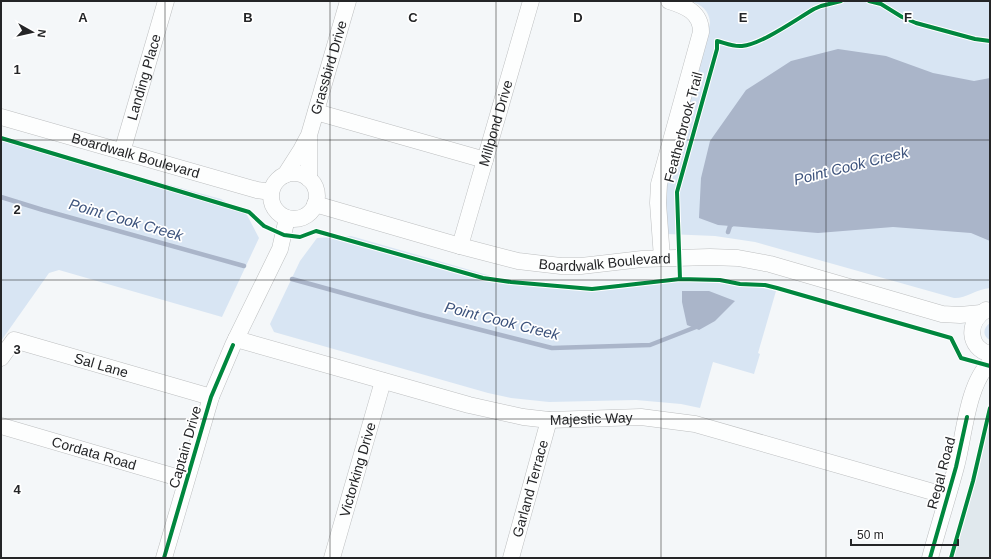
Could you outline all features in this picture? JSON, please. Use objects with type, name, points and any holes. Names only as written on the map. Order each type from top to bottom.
[{"type":"street","name":"Landing Place","points":[[122,152],[166,1]]},
{"type":"street","name":"Grassbird Drive","points":[[309,179],[310,135],[348,1]]},
{"type":"street","name":"Millpond Drive","points":[[460,246],[531,1]]},
{"type":"street","points":[[662,258],[658,203],[659,184],[701,32],[700,22],[693,11],[682,5],[669,1]]},
{"type":"street","points":[[316,112],[486,160]]},
{"type":"street","name":"Boardwalk Boulevard","points":[[1,118],[257,190],[272,192]]},
{"type":"street","name":"Grassbird Drive","points":[[285,175],[299,155],[310,135]]},
{"type":"street","points":[[298,174],[309,179],[316,191],[315,204],[309,213],[299,219],[281,216],[273,205],[271,199],[274,185],[285,175],[298,174]]},
{"type":"street","name":"Boardwalk Boulevard","points":[[315,204],[460,246],[518,261],[561,266],[581,266],[624,260],[662,258],[738,258],[770,264],[942,314],[960,315],[985,311]]},
{"type":"street","name":"Captain Drive","points":[[164,558],[211,397],[236,339],[280,249],[287,218]]},
{"type":"street","name":"Regal Road","points":[[976,384],[977,352],[972,334],[972,326],[976,319],[985,311]]},
{"type":"street","name":"Boardwalk Boulevard","points":[[942,314],[975,342],[980,349],[990,354]]},
{"type":"street","name":"Majestic Way","points":[[236,339],[496,412],[549,420],[641,416],[695,424],[947,496]]},
{"type":"street","name":"Sal Lane","points":[[1,358],[14,340],[211,397]]},
{"type":"street","name":"Regal Road","points":[[930,558],[956,467],[976,384],[982,372],[990,363]]},
{"type":"street","name":"Victorking Drive","points":[[332,558],[383,381]]},
{"type":"street","name":"Garland Terrace","points":[[511,558],[549,420]]},
{"type":"street","name":"Cordata Road","points":[[1,426],[186,480]]},
{"type":"shaded area","points":[[690,1],[990,1],[990,288],[954,298],[755,242],[715,236],[667,234],[664,202],[668,172],[710,23],[706,11],[698,4]]},
{"type":"shaded area","points":[[1,139],[221,199],[247,215],[259,238],[222,317],[59,270],[49,273],[1,341]]},
{"type":"shaded area","points":[[351,236],[519,284],[594,290],[680,281],[697,281],[759,287],[776,291],[758,353],[760,354],[754,374],[713,362],[700,408],[681,404],[636,400],[549,402],[511,398],[488,393],[274,332],[270,324],[300,261],[317,238]]},
{"type":"shaded area","points":[[990,323],[990,340],[984,332]]},
{"type":"shaded area","points":[[990,420],[990,558],[954,558],[978,473]]},
{"type":"water","points":[[838,49],[886,56],[933,73],[974,81],[990,78],[990,241],[971,233],[893,227],[818,233],[718,225],[699,218],[701,178],[710,141],[746,90],[791,61]]},
{"type":"water","points":[[682,291],[709,291],[735,301],[715,321],[699,330],[687,325],[682,302]]},
{"type":"waterway","name":"Point Cook Creek","points":[[1,197],[244,266]]},
{"type":"waterway","name":"Point Cook Creek","points":[[728,232],[730,226],[734,223]]},
{"type":"waterway","name":"Point Cook Creek","points":[[292,279],[422,315],[552,348],[650,345],[696,327],[697,324]]},
{"type":"cycle path","name":"Featherbrook Trail","points":[[1,138],[249,212],[264,226],[284,235],[300,237],[316,231],[483,278],[592,289],[680,279],[677,192],[717,49],[717,41],[735,46],[750,44],[769,36],[814,9],[841,1]]},
{"type":"cycle path","points":[[869,1],[881,4],[902,17],[916,23],[975,39],[990,41]]},
{"type":"cycle path","points":[[680,279],[720,280],[740,284],[765,285],[777,288],[951,338],[961,358],[990,366]]},
{"type":"cycle path","points":[[164,558],[211,397],[233,345]]},
{"type":"cycle path","points":[[951,558],[973,481],[990,408]]},
{"type":"cycle path","points":[[930,558],[956,467],[967,417]]}]
